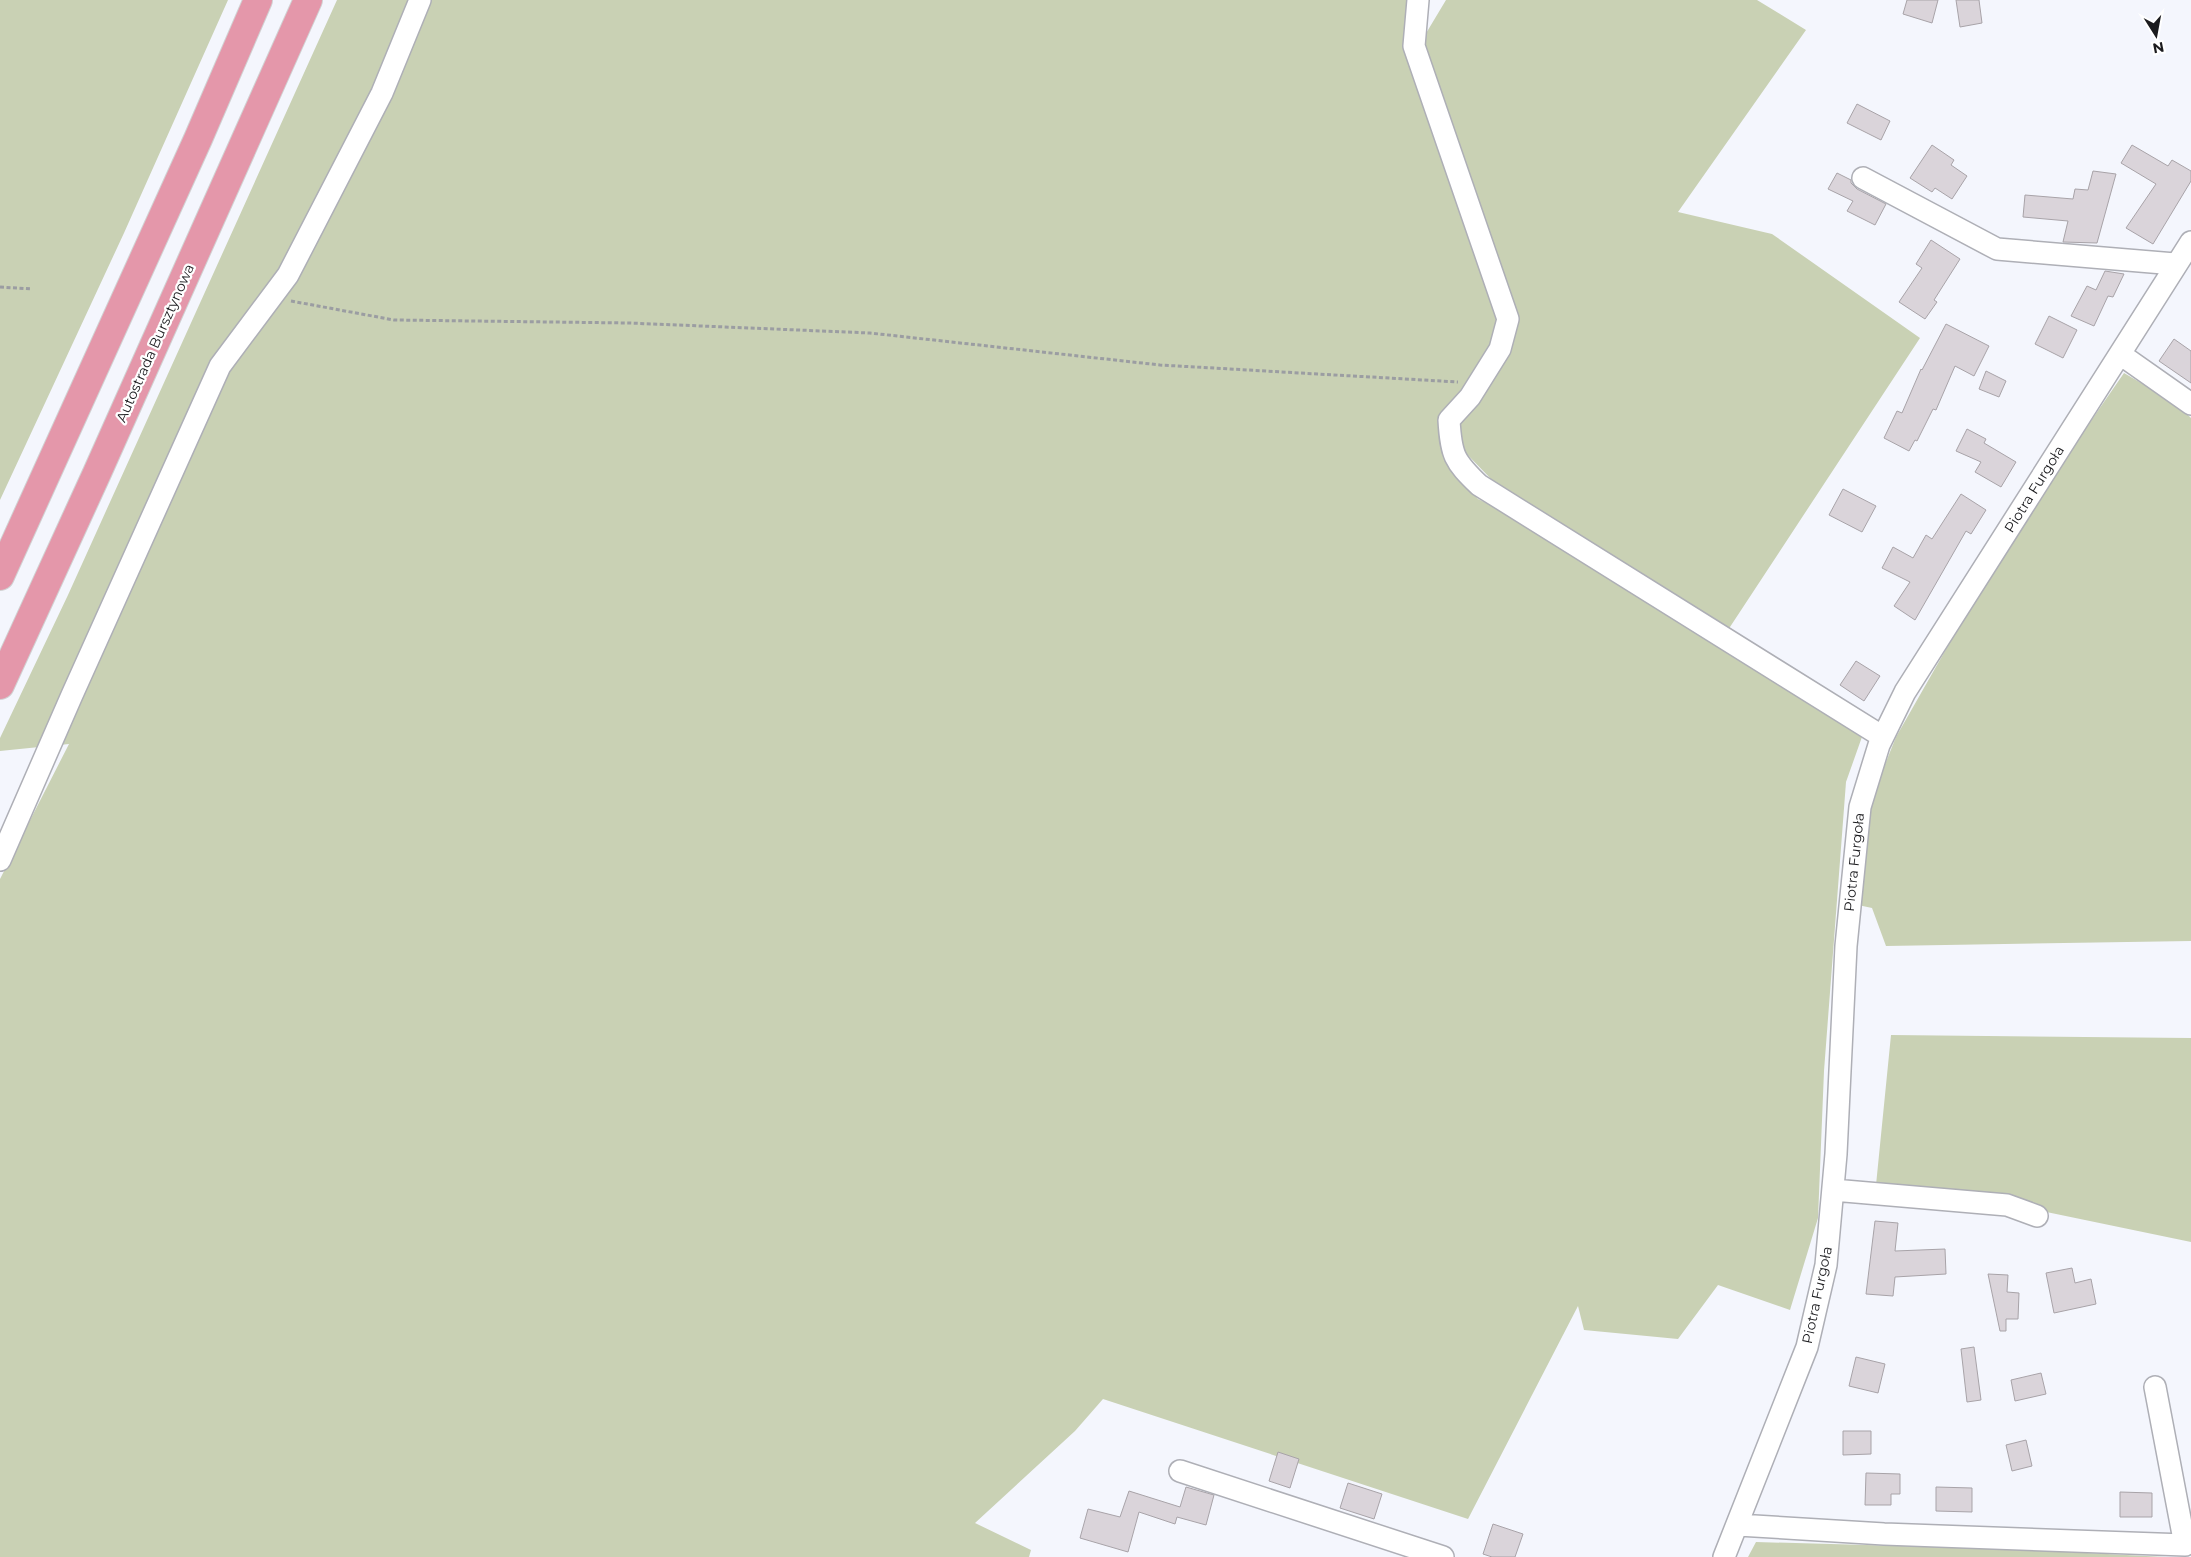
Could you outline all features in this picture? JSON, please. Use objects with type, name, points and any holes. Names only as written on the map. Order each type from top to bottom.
[{"type":"highway","points":[[0,576],[198,139],[258,0]]},
{"type":"highway","name":"Autostrada Bursztynowa","points":[[0,685],[308,0]]},
{"type":"street","points":[[0,860],[220,366],[288,275],[382,93],[420,0]]},
{"type":"street","points":[[1418,0],[1414,46],[1508,319],[1500,349],[1470,397],[1449,420],[1450,440],[1458,464],[1479,485],[1883,737]]},
{"type":"street","points":[[1863,178],[1996,249],[2175,264]]},
{"type":"street","name":"Piotra Furgoła","points":[[1724,1557],[1807,1346],[1826,1265],[1833,1190],[1846,946],[1860,807],[1883,737],[1905,692],[2120,354],[2175,264],[2191,242]]},
{"type":"street","points":[[2120,354],[2191,404]]},
{"type":"street","points":[[1833,1190],[2007,1205],[2037,1216]]},
{"type":"street","points":[[1738,1525],[1884,1534],[2185,1545],[2155,1387]]},
{"type":"street","points":[[1180,1471],[1443,1557]]},
{"type":"path","points":[[0,287],[32,289]]},
{"type":"path","points":[[271,298],[394,320],[629,323],[870,333],[1160,364],[1479,383]]},
{"type":"green space","points":[[0,0],[228,0],[124,233],[0,500]]},
{"type":"green space","points":[[337,0],[1407,0],[1425,35],[1446,0],[1757,0],[1806,30],[1678,212],[1772,234],[1920,338],[1728,630],[1491,479],[1458,445],[1446,462],[1478,499],[1511,515],[1863,734],[1846,782],[1824,1071],[1818,1218],[1790,1310],[1718,1285],[1678,1339],[1584,1330],[1578,1306],[1468,1519],[1103,1399],[1075,1431],[975,1523],[1031,1550],[1029,1557],[0,1557],[0,879],[69,744],[0,751],[0,738],[68,595]]},
{"type":"green space","points":[[2124,373],[2177,404],[2191,418],[2191,941],[1886,946],[1872,908],[1858,905],[1866,812],[1896,737],[2006,544]]},
{"type":"green space","points":[[1891,1035],[2191,1038],[2191,1242],[2027,1208],[1876,1185]]},
{"type":"green space","points":[[1756,1542],[2007,1549],[2166,1557],[1748,1557]]},
{"type":"building","points":[[1907,0],[1938,0],[1932,23],[1903,14]]},
{"type":"building","points":[[1956,0],[1979,0],[1982,23],[1960,27]]},
{"type":"building","points":[[1857,104],[1890,121],[1881,140],[1847,123]]},
{"type":"building","points":[[1932,145],[1954,160],[1951,165],[1967,176],[1952,199],[1935,188],[1932,192],[1910,178]]},
{"type":"building","points":[[2132,145],[2168,166],[2172,160],[2191,171],[2191,181],[2153,244],[2126,228],[2156,184],[2121,163]]},
{"type":"building","points":[[2093,171],[2116,174],[2097,243],[2063,242],[2068,221],[2023,217],[2025,195],[2073,199],[2075,189],[2088,190]]},
{"type":"building","points":[[1837,173],[1851,180],[1851,183],[1857,189],[1886,204],[1875,225],[1847,211],[1853,201],[1828,189]]},
{"type":"building","points":[[1931,240],[1960,259],[1934,300],[1937,302],[1925,319],[1899,302],[1922,268],[1916,264]]},
{"type":"building","points":[[2105,271],[2124,274],[2113,297],[2108,296],[2094,326],[2071,316],[2087,286],[2096,290]]},
{"type":"building","points":[[2049,316],[2077,330],[2063,358],[2035,344]]},
{"type":"building","points":[[1946,324],[1989,346],[1974,376],[1955,366],[1936,410],[1933,409],[1917,441],[1915,440],[1909,451],[1884,438],[1897,411],[1902,413],[1921,369]]},
{"type":"building","points":[[2174,339],[2191,351],[2191,383],[2159,361]]},
{"type":"building","points":[[1986,371],[2006,381],[1999,397],[1979,389]]},
{"type":"building","points":[[1967,429],[1986,439],[1984,443],[2016,462],[2001,487],[1975,472],[1981,462],[1956,451]]},
{"type":"building","points":[[1843,489],[1876,506],[1862,532],[1829,515]]},
{"type":"building","points":[[1961,494],[1986,510],[1971,534],[1966,531],[1915,620],[1894,606],[1910,582],[1882,568],[1893,547],[1913,558],[1926,535],[1932,539]]},
{"type":"building","points":[[1856,661],[1880,676],[1864,701],[1840,685]]},
{"type":"building","points":[[1875,1221],[1898,1223],[1895,1251],[1945,1249],[1946,1274],[1895,1277],[1893,1296],[1866,1294]]},
{"type":"building","points":[[2072,1268],[2075,1283],[2091,1279],[2096,1304],[2054,1313],[2046,1273]]},
{"type":"building","points":[[1988,1274],[2008,1275],[2007,1292],[2019,1293],[2018,1319],[2006,1319],[2006,1331],[2000,1331]]},
{"type":"building","points":[[1974,1347],[1981,1400],[1967,1402],[1961,1349]]},
{"type":"building","points":[[1856,1357],[1885,1364],[1878,1393],[1849,1386]]},
{"type":"building","points":[[2041,1373],[2046,1394],[2015,1401],[2011,1380]]},
{"type":"building","points":[[1843,1431],[1871,1431],[1871,1454],[1843,1455]]},
{"type":"building","points":[[2026,1440],[2032,1466],[2012,1471],[2006,1445]]},
{"type":"building","points":[[1278,1452],[1299,1459],[1290,1488],[1269,1481]]},
{"type":"building","points":[[1866,1473],[1900,1474],[1900,1494],[1891,1494],[1891,1505],[1865,1505]]},
{"type":"building","points":[[1348,1483],[1382,1494],[1374,1519],[1340,1508]]},
{"type":"building","points":[[1186,1487],[1214,1495],[1206,1525],[1177,1517],[1175,1524],[1139,1512],[1128,1552],[1080,1538],[1088,1509],[1120,1517],[1129,1491],[1180,1507]]},
{"type":"building","points":[[1936,1487],[1972,1488],[1972,1512],[1936,1511]]},
{"type":"building","points":[[2120,1492],[2152,1493],[2152,1517],[2120,1517]]},
{"type":"building","points":[[1493,1524],[1523,1534],[1515,1557],[1492,1557],[1483,1554]]}]
